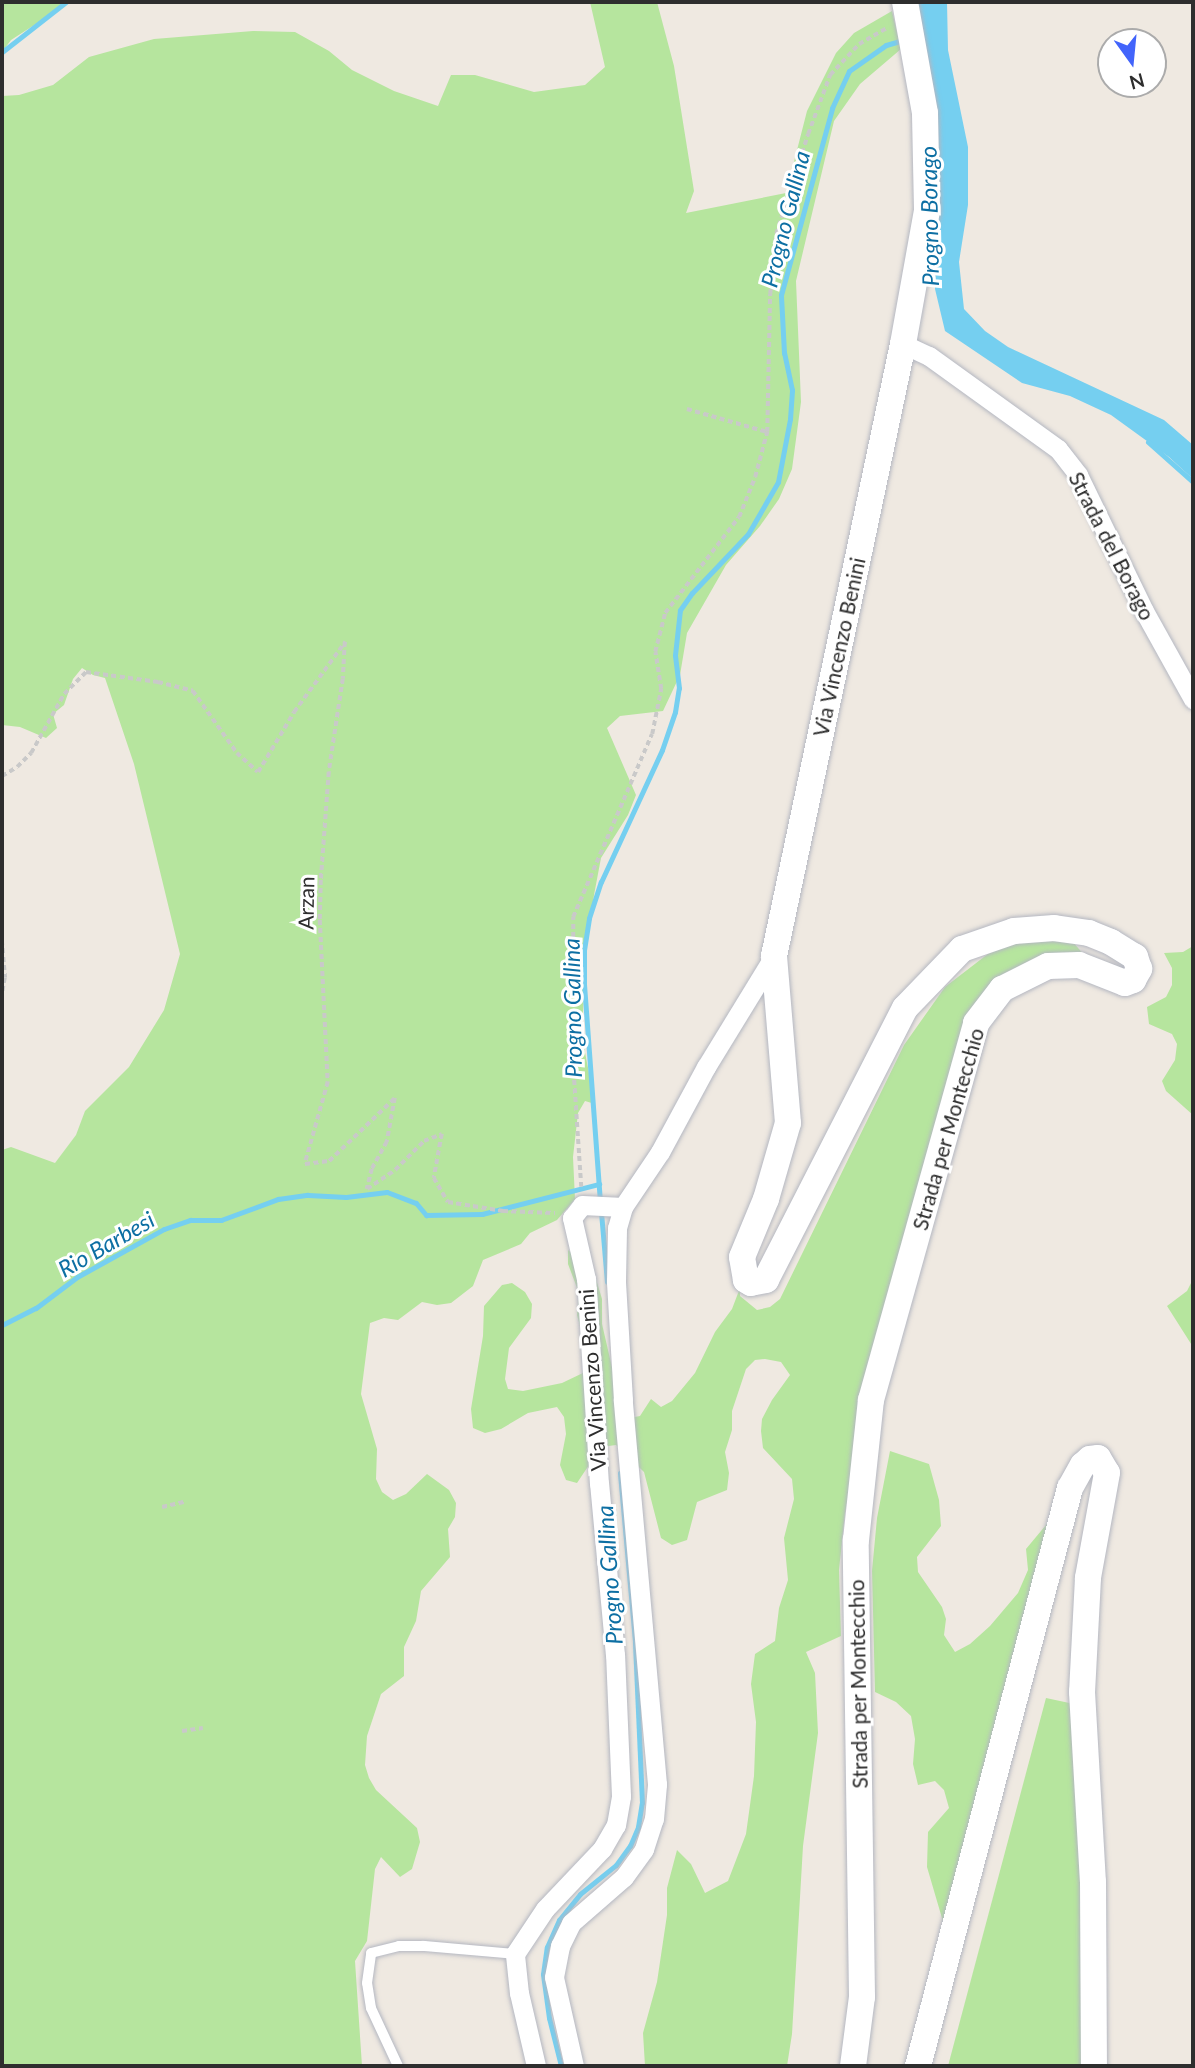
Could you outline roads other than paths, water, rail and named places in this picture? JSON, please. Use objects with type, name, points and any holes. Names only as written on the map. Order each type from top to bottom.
[{"type":"street","name":"Via Vincenzo Benini","points":[[574,2066],[554,1977],[560,1946],[571,1923],[624,1877],[644,1849],[654,1819],[657,1784],[643,1649],[616,1281],[618,1206],[660,1152],[706,1067],[774,956],[903,344],[927,210],[925,113],[908,24]]},
{"type":"street","name":"Strada del Borago","points":[[903,344],[929,356],[1058,449],[1078,475],[1144,611],[1193,699]]},
{"type":"street","name":"Strada per Montecchio","points":[[774,956],[788,1123],[766,1199],[742,1257],[746,1280],[751,1283],[766,1280],[905,1008],[962,949],[1014,931],[1054,928],[1088,933],[1111,942],[1135,957],[1139,969],[1133,980],[1125,983],[1079,965],[1048,966],[1002,989],[976,1023],[871,1400],[856,1540],[862,1997],[853,2066]]},
{"type":"street","name":"Via Vincenzo Benini","points":[[515,1954],[545,1909],[602,1849],[616,1825],[621,1796],[615,1654],[599,1484],[586,1279],[572,1218],[578,1210],[618,1206]]},
{"type":"street","points":[[918,2066],[1070,1488],[1083,1465],[1090,1459],[1098,1458],[1107,1473],[1088,1578],[1082,1692],[1093,1882],[1094,2066]]},
{"type":"street","points":[[515,1954],[519,1993],[536,2066]]},
{"type":"lane","points":[[398,2066],[371,2008],[367,1983],[371,1952],[399,1946],[424,1946],[515,1954]]},
{"type":"water","points":[[912,2],[947,2],[948,50],[968,147],[968,205],[959,262],[964,309],[985,331],[1008,347],[1164,420],[1193,445],[1193,479],[1169,457],[1111,415],[1070,396],[1022,383],[945,331],[935,289],[939,199]]},
{"type":"waterway","points":[[2,52],[66,2]]},
{"type":"waterway","name":"Progno Gallina","points":[[600,1202],[584,983],[584,950],[589,918],[601,882],[662,750],[675,712],[679,688],[675,655],[680,610],[692,593],[748,534],[778,482],[790,419],[792,390],[784,353],[781,295],[832,108],[849,71],[886,45],[904,40]]},
{"type":"waterway","name":"Progno Borago","points":[[1148,442],[1193,482]]},
{"type":"waterway","name":"Rio Barbesi","points":[[2,1325],[36,1308],[77,1277],[164,1229],[190,1220],[221,1220],[278,1199],[308,1195],[346,1197],[387,1192],[416,1203],[426,1215],[482,1214],[599,1184]]},
{"type":"waterway","name":"Progno Gallina","points":[[601,1212],[607,1282]]},
{"type":"waterway","name":"Progno Gallina","points":[[561,2066],[549,2018],[543,1974],[547,1947],[559,1920],[580,1894],[616,1865],[630,1846],[638,1827],[642,1803],[635,1641],[620,1473]]}]
